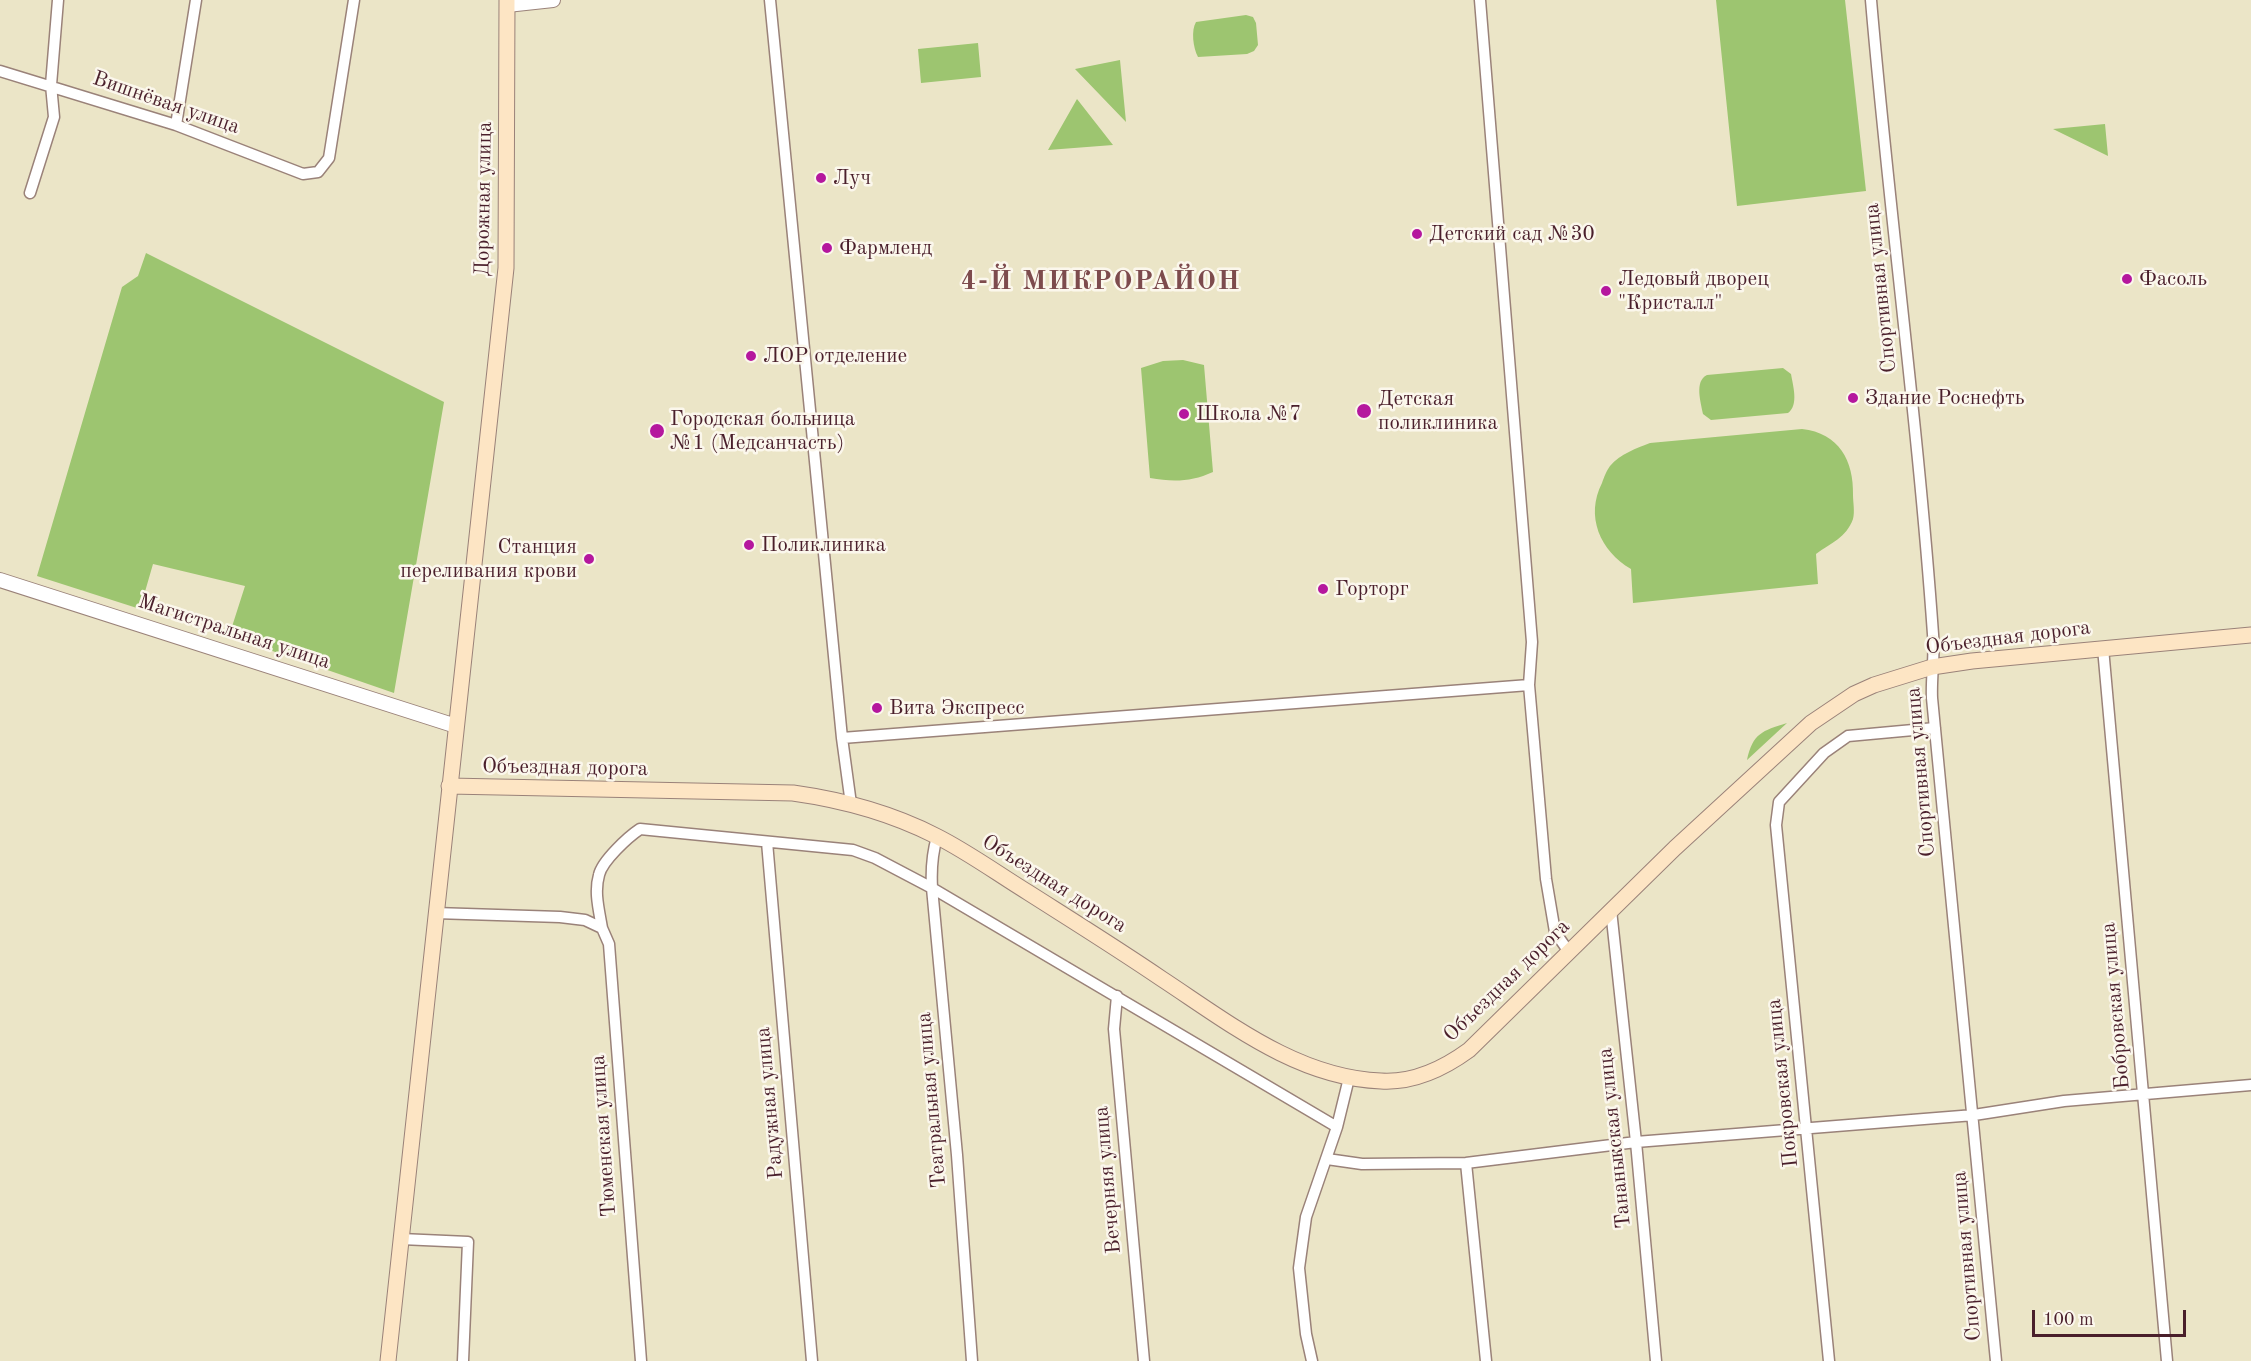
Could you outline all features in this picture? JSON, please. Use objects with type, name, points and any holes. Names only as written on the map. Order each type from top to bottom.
[{"type":"main road","name":"Дорожная улица","points":[[388,1361],[506,268],[507,2]]},
{"type":"main road","name":"Объездная дорога","points":[[449,786],[793,793],[880,812],[937,837],[1139,963],[1234,1028],[1295,1061],[1349,1078],[1383,1082],[1400,1081],[1415,1078],[1450,1063],[1469,1050],[1675,848],[1810,723],[1854,694],[1898,676],[1932,667],[1972,661],[2251,635]]},
{"type":"street","points":[[30,193],[54,117],[51,85],[58,0]]},
{"type":"street","points":[[176,124],[196,0]]},
{"type":"street","name":"Вишнёвая улица","points":[[0,71],[176,124],[303,174],[318,172],[329,158],[354,0]]},
{"type":"street","points":[[507,2],[553,0]]},
{"type":"street","points":[[770,0],[842,738],[851,804]]},
{"type":"street","points":[[1480,0],[1532,642],[1529,685],[1551,917],[1555,932],[1569,952]]},
{"type":"street","name":"Спортивная улица","points":[[1870,0],[1880,110],[1907,343],[1933,636],[1932,698],[1996,1361]]},
{"type":"street","name":"Магистральная улица","points":[[0,580],[456,726]]},
{"type":"street","name":"Бобровская улица","points":[[2103,648],[2168,1361]]},
{"type":"street","points":[[842,738],[1529,685]]},
{"type":"street","name":"Покровская улица","points":[[1829,1361],[1808,1129],[1776,825],[1779,802],[1824,753],[1848,736],[1935,728]]},
{"type":"street","name":"Тюменская улица","points":[[641,1361],[609,944],[602,927],[597,894],[599,873],[624,840],[640,829],[767,842]]},
{"type":"street","name":"Театральная улица","points":[[937,837],[933,851],[932,888],[957,1155],[972,1361]]},
{"type":"street","points":[[767,842],[853,850],[875,858],[932,888],[1337,1127]]},
{"type":"street","name":"Радужная улица","points":[[767,842],[813,1361]]},
{"type":"street","name":"Тананыкская улица","points":[[1611,910],[1636,1142],[1656,1361]]},
{"type":"street","points":[[435,913],[560,917],[585,920],[602,927]]},
{"type":"street","name":"Вечерняя улица","points":[[1117,996],[1114,1029],[1144,1361]]},
{"type":"street","points":[[1312,1361],[1306,1334],[1299,1268],[1306,1217],[1337,1127],[1349,1078]]},
{"type":"street","points":[[1327,1159],[1362,1164],[1466,1163],[1636,1142],[1974,1115],[2064,1101],[2251,1085]]},
{"type":"street","points":[[1466,1163],[1486,1361]]},
{"type":"street","points":[[401,1239],[468,1242],[463,1361]]},
{"type":"green space","points":[[1716,0],[1845,0],[1866,191],[1737,206]]},
{"type":"green space","points":[[1246,15],[1253,17],[1256,23],[1258,45],[1254,51],[1247,54],[1198,57],[1193,39],[1196,22]]},
{"type":"green space","points":[[978,43],[981,77],[921,83],[918,49]]},
{"type":"green space","points":[[1120,60],[1126,122],[1075,69]]},
{"type":"green space","points":[[1077,99],[1113,145],[1048,150]]},
{"type":"green space","points":[[2105,124],[2108,156],[2053,129]]},
{"type":"green space","points":[[146,253],[444,402],[394,693],[229,636],[245,586],[153,564],[140,609],[37,576],[122,287],[138,276]]},
{"type":"green space","points":[[1183,360],[1204,365],[1213,472],[1197,478],[1182,480],[1150,478],[1141,368],[1163,361]]},
{"type":"green space","points":[[1783,368],[1791,374],[1794,390],[1793,405],[1788,413],[1711,420],[1703,414],[1699,387],[1707,375]]},
{"type":"green space","points":[[1802,429],[1826,436],[1835,443],[1847,460],[1853,483],[1853,519],[1842,536],[1816,554],[1818,584],[1633,603],[1631,569],[1611,553],[1598,532],[1595,508],[1597,495],[1610,466],[1629,452],[1650,443]]},
{"type":"green space","points":[[1787,723],[1747,760],[1752,744],[1760,734]]},
{"type":"place","name":"Луч","points":[[821,178]]},
{"type":"place","name":"Детский сад №30","points":[[1417,234]]},
{"type":"place","name":"Фармленд","points":[[827,248]]},
{"type":"place","name":"Фасоль","points":[[2127,279]]},
{"type":"place","name":"Ледовый дворец \"Кристалл\"","points":[[1606,291]]},
{"type":"place","name":"ЛОР отделение","points":[[751,356]]},
{"type":"place","name":"Здание Роснефть","points":[[1853,398]]},
{"type":"place","name":"Детская поликлиника","points":[[1364,411]]},
{"type":"place","name":"Школа №7","points":[[1184,414]]},
{"type":"place","name":"Городская больница №1 (Медсанчасть)","points":[[657,431]]},
{"type":"place","name":"Поликлиника","points":[[749,545]]},
{"type":"place","name":"Станция переливания крови","points":[[589,559]]},
{"type":"place","name":"Горторг","points":[[1323,589]]},
{"type":"place","name":"Вита Экспресс","points":[[877,708]]},
{"type":"district","name":"4-Й МИКРОРАЙОН","points":[[1101,282]]}]
